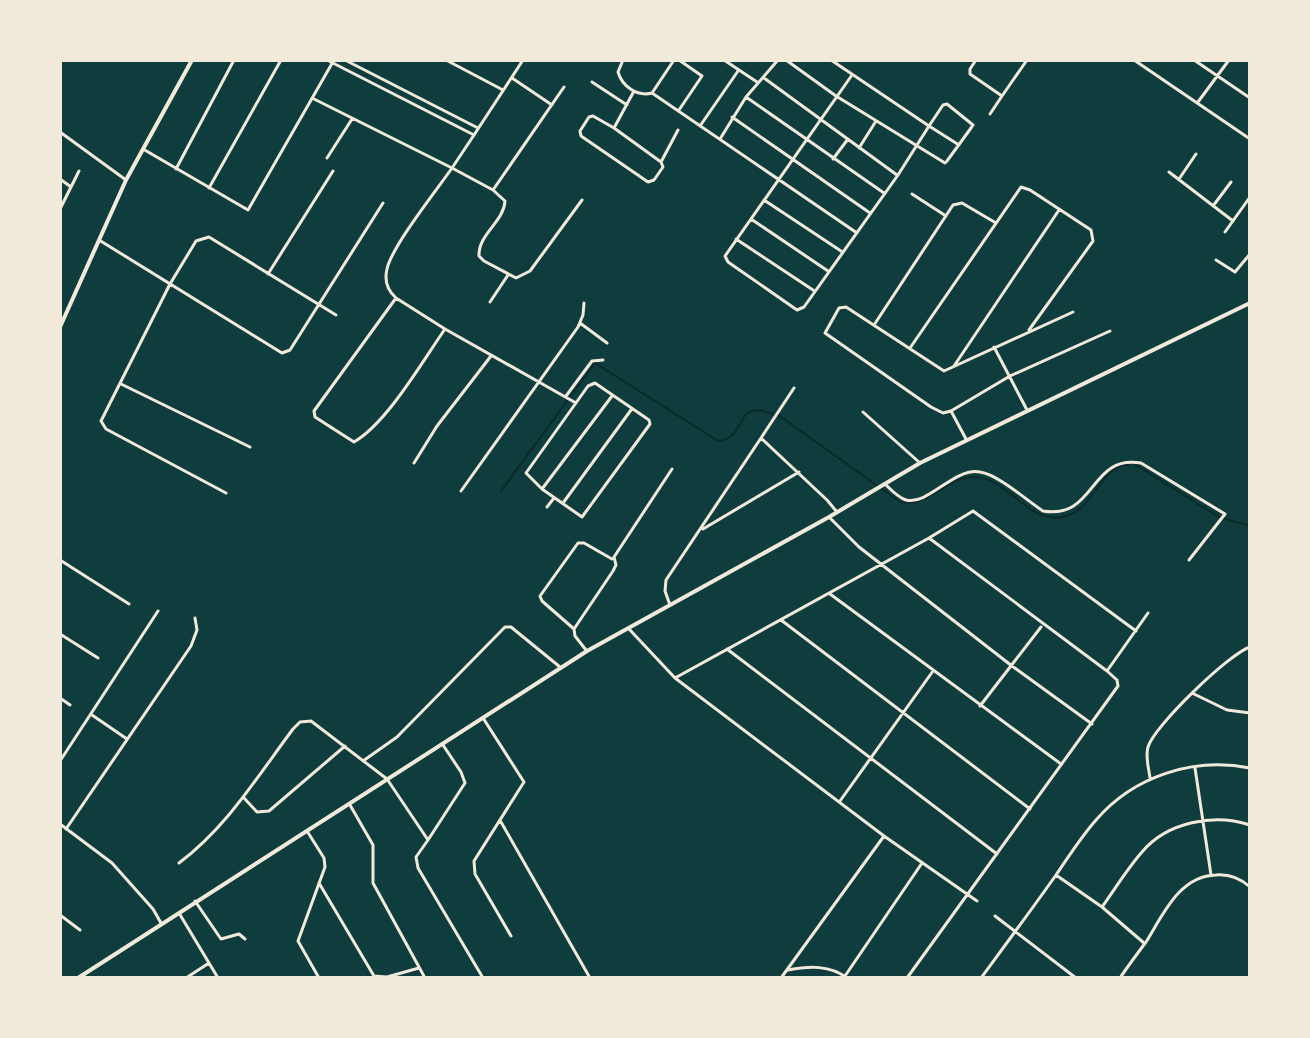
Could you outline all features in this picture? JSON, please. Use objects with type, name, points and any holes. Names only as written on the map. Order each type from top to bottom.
[{"type":"main road","points":[[60,327],[126,180],[192,60]]},
{"type":"main road","points":[[78,978],[87,976],[161,923],[587,651],[920,463],[1250,303]]},
{"type":"street","points":[[176,169],[234,60]]},
{"type":"street","points":[[209,188],[281,60]]},
{"type":"street","points":[[327,60],[474,135]]},
{"type":"street","points":[[345,60],[478,128]]},
{"type":"street","points":[[446,60],[503,90]]},
{"type":"street","points":[[523,60],[390,260],[386,278],[388,288],[396,298],[574,402]]},
{"type":"street","points":[[620,61],[618,75],[643,95],[652,93],[677,60],[702,76],[679,110]]},
{"type":"street","points":[[724,60],[758,83]]},
{"type":"street","points":[[720,139],[746,97],[778,60]]},
{"type":"street","points":[[786,60],[836,96],[916,146],[945,163],[973,125],[947,104],[943,105],[916,146],[898,175],[885,194],[802,309],[795,309],[726,260],[727,253],[791,159],[836,96],[852,75]]},
{"type":"street","points":[[831,60],[959,145]]},
{"type":"street","points":[[976,60],[970,74],[1002,96]]},
{"type":"street","points":[[990,114],[1027,60]]},
{"type":"street","points":[[1134,60],[1250,139]]},
{"type":"street","points":[[1194,60],[1250,98]]},
{"type":"street","points":[[1198,103],[1229,60]]},
{"type":"street","points":[[143,149],[248,210],[334,61]]},
{"type":"street","points":[[700,126],[738,71]]},
{"type":"street","points":[[511,77],[552,105]]},
{"type":"street","points":[[764,78],[898,175]]},
{"type":"street","points":[[592,82],[627,105]]},
{"type":"street","points":[[493,190],[564,87]]},
{"type":"street","points":[[614,128],[635,91]]},
{"type":"street","points":[[652,93],[857,233]]},
{"type":"street","points":[[746,97],[885,194]]},
{"type":"street","points":[[312,98],[493,190],[505,201],[505,205],[479,245],[479,256],[508,275],[518,278],[530,271],[582,200]]},
{"type":"street","points":[[593,116],[614,128],[661,162],[663,167],[654,180],[648,182],[581,136],[580,131],[593,116]]},
{"type":"street","points":[[732,117],[871,213]]},
{"type":"street","points":[[327,158],[352,119]]},
{"type":"street","points":[[859,148],[876,121]]},
{"type":"street","points":[[661,162],[678,130]]},
{"type":"street","points":[[60,132],[126,180]]},
{"type":"street","points":[[833,159],[848,139]]},
{"type":"street","points":[[1179,179],[1196,154]]},
{"type":"street","points":[[60,209],[79,171]]},
{"type":"street","points":[[268,274],[333,171]]},
{"type":"street","points":[[1169,172],[1233,221]]},
{"type":"street","points":[[60,179],[71,187]]},
{"type":"street","points":[[1213,206],[1231,182]]},
{"type":"street","points":[[910,348],[1021,187],[1091,230],[1093,241],[1029,330]]},
{"type":"street","points":[[912,194],[946,216]]},
{"type":"street","points":[[1225,232],[1250,197]]},
{"type":"street","points":[[764,200],[842,252]]},
{"type":"street","points":[[99,240],[282,353],[290,350],[383,203]]},
{"type":"street","points":[[874,325],[953,205],[962,203],[996,223]]},
{"type":"street","points":[[954,366],[1059,210]]},
{"type":"street","points":[[751,219],[828,271]]},
{"type":"street","points":[[226,493],[102,426],[103,416],[170,284],[196,241],[209,237],[336,315]]},
{"type":"street","points":[[736,239],[813,291]]},
{"type":"street","points":[[1216,260],[1235,272],[1250,254]]},
{"type":"street","points":[[490,302],[508,275]]},
{"type":"street","points":[[396,298],[314,411],[315,417],[354,442],[370,430],[445,329]]},
{"type":"street","points":[[461,491],[580,323],[584,303]]},
{"type":"street","points":[[1073,312],[944,371],[843,307],[825,333],[938,412],[951,411],[1010,376],[1110,331]]},
{"type":"street","points":[[580,323],[607,343]]},
{"type":"street","points":[[994,347],[1027,410]]},
{"type":"street","points":[[414,463],[437,426],[491,355]]},
{"type":"street","points":[[567,396],[592,361],[603,360]]},
{"type":"street","points":[[593,383],[612,395],[649,420],[648,428],[587,512],[580,516],[542,489],[526,473],[574,402],[593,383]]},
{"type":"street","points":[[121,384],[250,447]]},
{"type":"street","points":[[670,605],[665,591],[666,580],[794,388]]},
{"type":"street","points":[[542,489],[612,395]]},
{"type":"street","points":[[563,503],[632,409]]},
{"type":"street","points":[[951,411],[966,440]]},
{"type":"street","points":[[863,412],[920,463]]},
{"type":"street","points":[[761,438],[837,512]]},
{"type":"street","points":[[880,484],[903,499],[913,500],[968,472],[978,471],[991,475],[1043,511],[1053,513],[1079,504],[1111,465],[1134,461],[1147,465],[1225,514],[1189,560]]},
{"type":"street","points":[[614,559],[672,469]]},
{"type":"street","points":[[701,530],[799,472]]},
{"type":"street","points":[[547,507],[554,498]]},
{"type":"street","points":[[675,678],[976,512],[1136,631]]},
{"type":"street","points":[[829,517],[882,564],[1092,724]]},
{"type":"street","points":[[907,978],[1118,688],[1117,680],[1107,671],[929,538]]},
{"type":"street","points":[[574,629],[616,565],[614,559],[584,543],[578,543],[540,596],[574,629],[575,636],[587,651]]},
{"type":"street","points":[[60,560],[129,604]]},
{"type":"street","points":[[830,594],[1061,764]]},
{"type":"street","points":[[60,761],[158,611]]},
{"type":"street","points":[[1107,671],[1148,613]]},
{"type":"street","points":[[66,829],[191,646],[197,633],[195,618]]},
{"type":"street","points":[[781,620],[1030,809]]},
{"type":"street","points":[[980,706],[1043,625]]},
{"type":"street","points":[[363,761],[397,737],[505,627],[511,627],[560,667]]},
{"type":"street","points":[[629,629],[675,678],[884,836],[977,901]]},
{"type":"street","points":[[60,634],[98,658]]},
{"type":"street","points":[[1150,778],[1147,754],[1151,741],[1183,701],[1234,655],[1250,647]]},
{"type":"street","points":[[727,649],[997,854]]},
{"type":"street","points":[[840,801],[933,671]]},
{"type":"street","points":[[1194,694],[1227,710],[1250,713]]},
{"type":"street","points":[[60,698],[70,705]]},
{"type":"street","points":[[92,715],[127,739]]},
{"type":"street","points":[[483,718],[524,782],[477,855],[473,867],[511,936]]},
{"type":"street","points":[[179,863],[208,839],[244,798],[300,722],[311,721],[387,779],[428,840]]},
{"type":"street","points":[[442,744],[465,783],[416,857],[418,868],[483,978]]},
{"type":"street","points":[[244,798],[257,812],[269,811],[345,746]]},
{"type":"street","points":[[981,978],[1097,818],[1117,799],[1150,778],[1194,766],[1236,765],[1250,768]]},
{"type":"street","points":[[1194,766],[1211,875]]},
{"type":"street","points":[[348,803],[373,845],[373,883],[425,978]]},
{"type":"street","points":[[1102,907],[1148,845],[1169,831],[1203,820],[1221,819],[1250,825]]},
{"type":"street","points":[[501,822],[590,978]]},
{"type":"street","points":[[60,824],[117,868],[161,923]]},
{"type":"street","points":[[307,831],[325,862],[298,941],[319,978]]},
{"type":"street","points":[[781,978],[884,836]]},
{"type":"street","points":[[788,970],[824,968],[846,977],[922,863]]},
{"type":"street","points":[[1056,875],[1102,907],[1144,943]]},
{"type":"street","points":[[1120,978],[1173,899],[1189,883],[1200,877],[1228,875],[1250,887]]},
{"type":"street","points":[[319,883],[374,976],[387,977],[419,968]]},
{"type":"street","points":[[195,901],[221,939],[239,934],[245,939]]},
{"type":"street","points":[[178,913],[218,978]]},
{"type":"street","points":[[60,915],[80,930]]},
{"type":"street","points":[[995,916],[1076,978]]},
{"type":"street","points":[[186,978],[209,963]]},
{"type":"waterway","points":[[501,491],[595,363],[718,441],[735,432],[747,413],[754,410],[781,417],[900,502],[920,501],[955,482],[974,477],[997,484],[1039,514],[1063,517],[1082,507],[1110,473],[1129,464]]},
{"type":"waterway","points":[[1136,465],[1219,517],[1250,526]]}]
